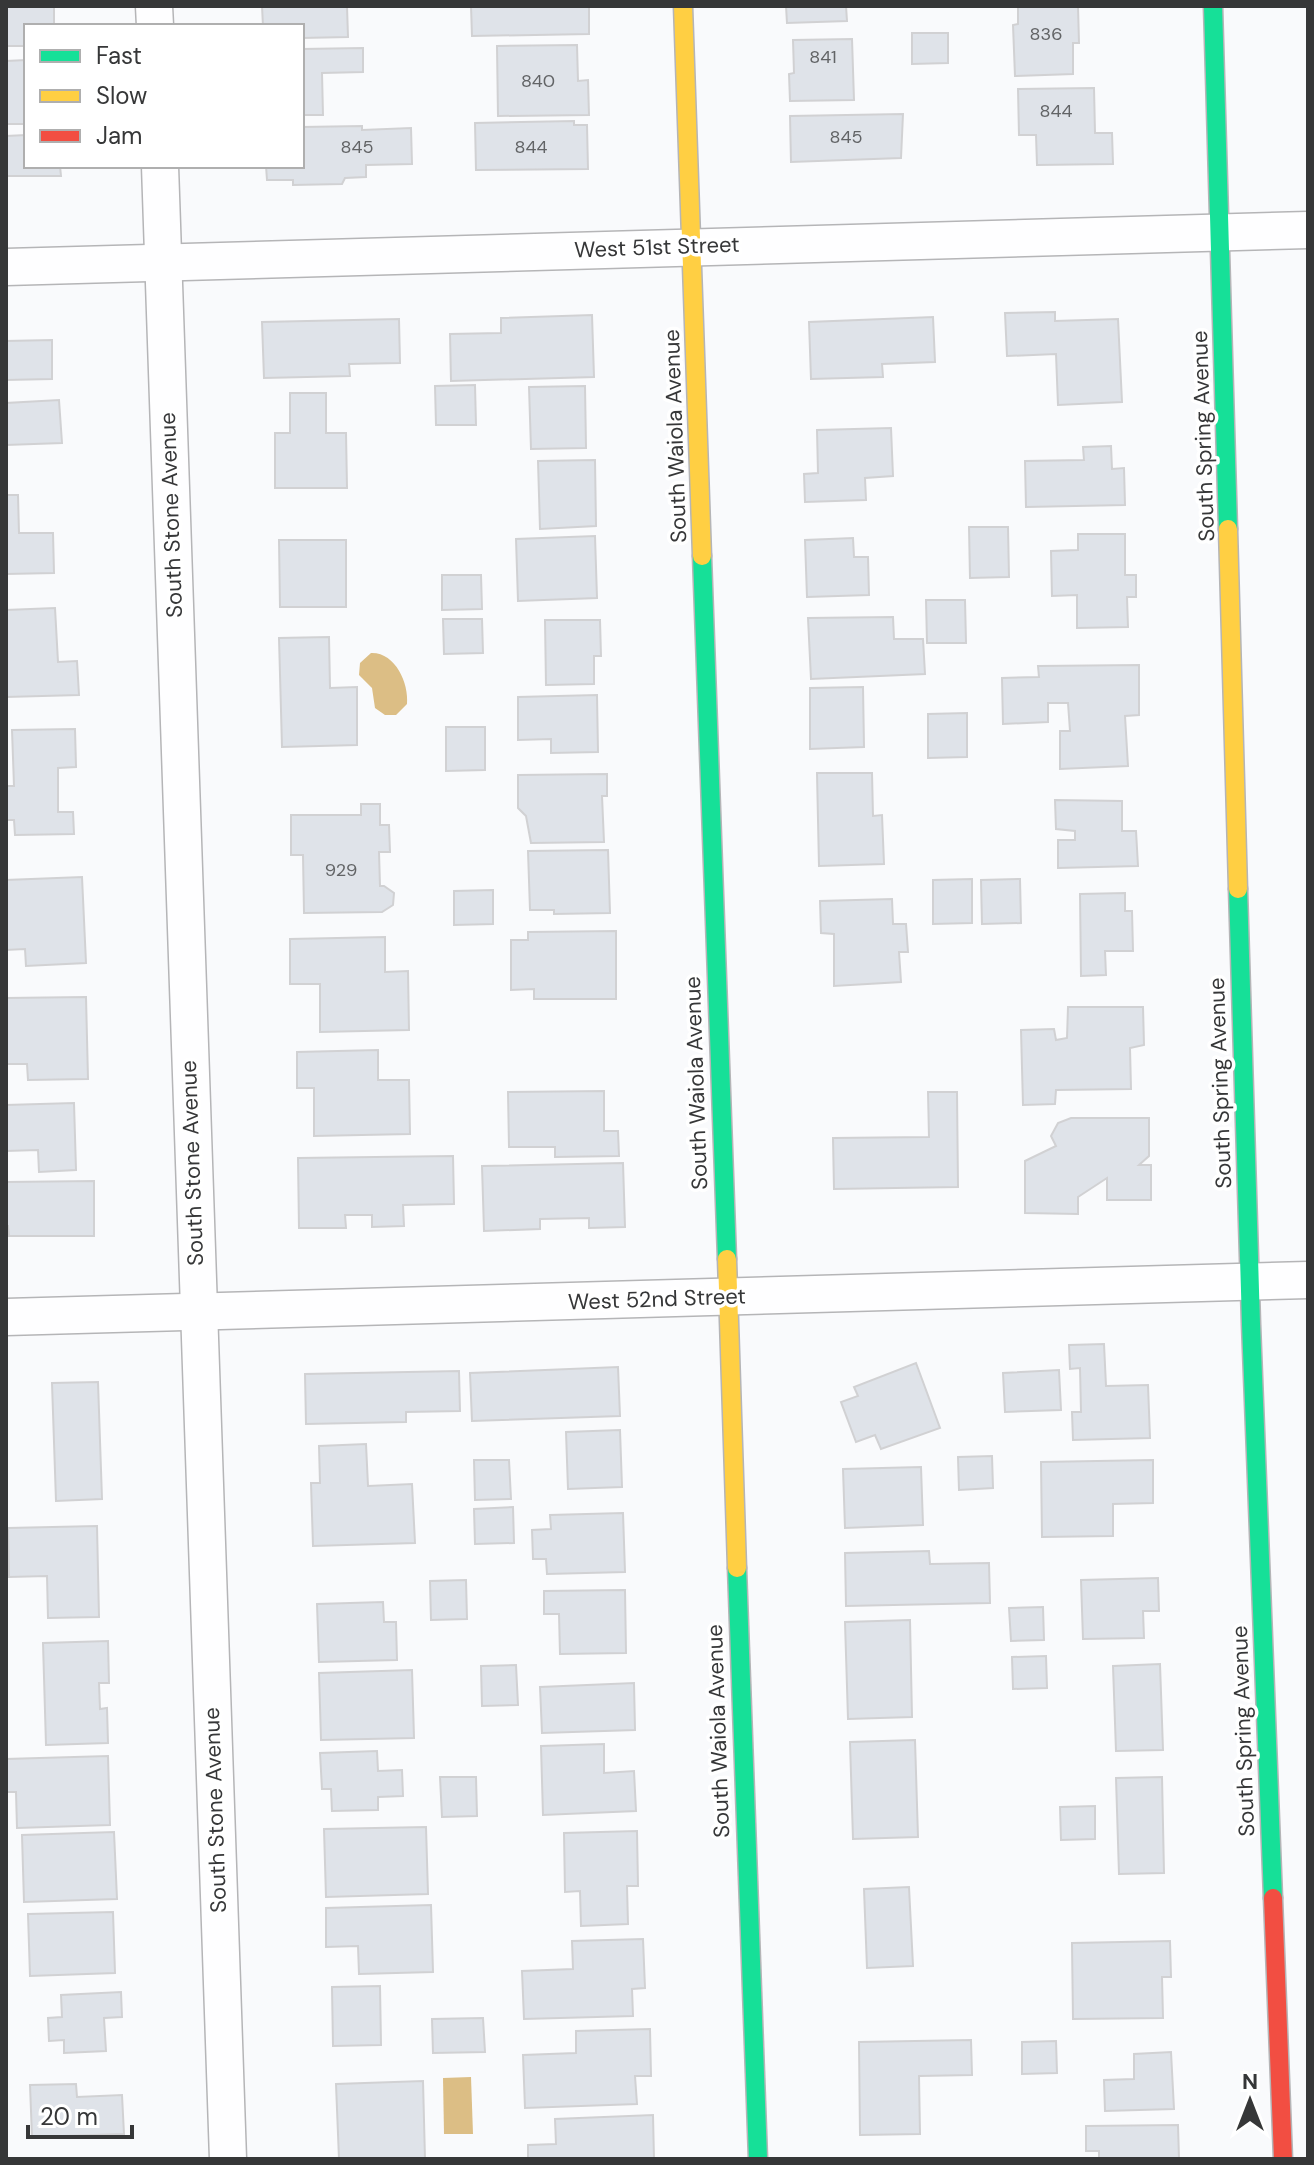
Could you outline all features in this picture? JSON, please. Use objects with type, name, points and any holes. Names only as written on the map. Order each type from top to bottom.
[{"type":"street","name":"South Waiola Avenue","points":[[683,6],[758,2159]]},
{"type":"street","name":"South Spring Avenue","points":[[1213,6],[1250,1282],[1283,2159]]},
{"type":"street","name":"South Stone Avenue","points":[[160,168],[228,2159]]},
{"type":"street","name":"West 51st Street","points":[[6,267],[1308,230]]},
{"type":"street","name":"West 52nd Street","points":[[6,1317],[1308,1280]]},
{"type":"shaded area","points":[[371,653],[387,658],[403,678],[407,704],[396,715],[385,715],[375,708],[372,688],[359,675],[360,663]]},
{"type":"shaded area","points":[[471,2077],[473,2134],[444,2134],[443,2078]]},
{"type":"building","points":[[6,6],[54,6],[54,24],[24,24],[24,46],[6,46]]},
{"type":"building","points":[[262,6],[347,6],[348,37],[304,38],[304,24],[263,24]]},
{"type":"building","points":[[471,6],[589,6],[589,34],[472,36]]},
{"type":"building","points":[[786,6],[846,6],[847,21],[787,23]]},
{"type":"building","points":[[1018,6],[1078,6],[1079,43],[1073,43],[1073,74],[1015,76],[1013,25],[1018,24]]},
{"type":"building","points":[[912,33],[948,33],[948,63],[912,64]]},
{"type":"building","points":[[852,39],[854,100],[790,101],[789,74],[794,73],[793,40]]},
{"type":"building","points":[[577,45],[578,81],[588,80],[589,115],[498,116],[497,46]]},
{"type":"building","points":[[363,48],[363,72],[322,73],[323,115],[304,115],[304,49]]},
{"type":"building","points":[[24,60],[24,124],[6,124],[6,61]]},
{"type":"building","points":[[1094,88],[1095,133],[1112,133],[1113,164],[1037,165],[1036,135],[1019,135],[1018,89]]},
{"type":"building","points":[[903,114],[901,158],[791,162],[790,116]]},
{"type":"building","points":[[574,121],[574,125],[587,125],[588,169],[476,170],[475,123]]},
{"type":"building","points":[[362,126],[362,130],[411,128],[412,164],[366,165],[366,177],[345,178],[342,184],[293,185],[293,180],[267,180],[266,168],[304,168],[304,127]]},
{"type":"building","points":[[24,135],[24,168],[60,168],[61,176],[6,176],[6,136]]},
{"type":"building","points":[[1055,312],[1055,321],[1118,319],[1122,402],[1058,405],[1056,354],[1007,356],[1005,313]]},
{"type":"building","points":[[592,315],[594,377],[451,381],[450,334],[501,333],[501,318]]},
{"type":"building","points":[[933,317],[935,362],[882,364],[883,377],[811,379],[809,322]]},
{"type":"building","points":[[399,319],[400,363],[349,364],[350,376],[264,378],[262,322]]},
{"type":"building","points":[[52,340],[52,379],[6,380],[6,341]]},
{"type":"building","points":[[475,385],[476,425],[436,425],[435,386]]},
{"type":"building","points":[[585,386],[586,448],[531,449],[529,387]]},
{"type":"building","points":[[290,393],[326,393],[326,433],[346,433],[347,488],[275,488],[275,433],[290,433]]},
{"type":"building","points":[[59,400],[62,443],[6,445],[6,403]]},
{"type":"building","points":[[891,428],[893,476],[865,478],[866,500],[805,502],[804,474],[818,473],[817,430]]},
{"type":"building","points":[[1111,446],[1112,469],[1124,468],[1125,505],[1026,507],[1025,461],[1084,460],[1083,447]]},
{"type":"building","points":[[595,460],[596,526],[540,529],[538,461]]},
{"type":"building","points":[[6,495],[18,495],[19,533],[53,533],[54,573],[6,574]]},
{"type":"building","points":[[969,527],[1008,527],[1009,577],[970,578]]},
{"type":"building","points":[[1078,534],[1125,534],[1125,575],[1136,575],[1136,597],[1127,597],[1128,627],[1077,628],[1077,595],[1052,596],[1051,551],[1078,550]]},
{"type":"building","points":[[595,536],[597,598],[518,601],[516,539]]},
{"type":"building","points":[[853,538],[854,557],[868,557],[869,595],[807,597],[805,540]]},
{"type":"building","points":[[279,540],[346,540],[346,607],[280,607]]},
{"type":"building","points":[[442,575],[481,575],[482,609],[442,610]]},
{"type":"building","points":[[926,600],[965,600],[966,643],[927,643]]},
{"type":"building","points":[[55,608],[58,662],[77,661],[79,695],[6,697],[6,610]]},
{"type":"building","points":[[893,617],[894,639],[923,639],[925,674],[811,679],[808,618]]},
{"type":"building","points":[[443,619],[482,619],[483,653],[444,654]]},
{"type":"building","points":[[545,620],[600,620],[601,656],[594,656],[594,684],[546,685]]},
{"type":"building","points":[[329,637],[330,688],[357,687],[357,745],[282,747],[279,638]]},
{"type":"building","points":[[1139,665],[1139,715],[1125,716],[1128,766],[1060,769],[1060,731],[1070,731],[1068,703],[1048,703],[1048,722],[1003,724],[1002,678],[1039,677],[1038,666]]},
{"type":"building","points":[[863,687],[864,747],[810,749],[810,688]]},
{"type":"building","points":[[597,695],[598,752],[551,753],[551,739],[518,740],[518,697]]},
{"type":"building","points":[[967,713],[967,757],[928,758],[928,714]]},
{"type":"building","points":[[446,727],[485,727],[485,770],[446,771]]},
{"type":"building","points":[[75,729],[76,767],[58,768],[58,812],[73,812],[74,834],[15,835],[14,820],[6,820],[6,786],[14,786],[12,730]]},
{"type":"building","points":[[817,773],[872,773],[873,816],[882,815],[884,864],[819,866]]},
{"type":"building","points":[[607,774],[607,796],[602,796],[604,842],[531,843],[526,816],[518,808],[518,775]]},
{"type":"building","points":[[1055,800],[1122,801],[1122,831],[1136,831],[1138,866],[1058,868],[1058,840],[1075,840],[1075,831],[1056,829]]},
{"type":"building","points":[[361,804],[380,804],[380,825],[389,825],[390,852],[379,852],[380,886],[394,893],[393,905],[382,912],[304,913],[303,855],[291,855],[291,815],[361,815]]},
{"type":"building","points":[[608,850],[610,913],[554,914],[554,910],[530,910],[528,851]]},
{"type":"building","points":[[82,877],[86,963],[26,966],[25,949],[6,950],[6,880]]},
{"type":"building","points":[[972,879],[972,923],[933,924],[933,880]]},
{"type":"building","points":[[1020,879],[1021,923],[982,924],[981,880]]},
{"type":"building","points":[[493,890],[493,924],[454,925],[454,891]]},
{"type":"building","points":[[1125,893],[1125,911],[1132,911],[1133,951],[1105,951],[1106,975],[1081,976],[1080,894]]},
{"type":"building","points":[[892,899],[893,924],[906,924],[908,952],[899,952],[901,982],[834,986],[834,934],[821,933],[820,901]]},
{"type":"building","points":[[616,931],[616,999],[534,999],[534,989],[511,990],[511,940],[528,940],[528,932]]},
{"type":"building","points":[[385,937],[385,972],[408,971],[409,1030],[320,1032],[320,984],[290,984],[290,939]]},
{"type":"building","points":[[86,997],[88,1079],[28,1080],[27,1064],[6,1064],[6,998]]},
{"type":"building","points":[[1068,1007],[1143,1007],[1144,1045],[1130,1048],[1131,1089],[1056,1090],[1055,1104],[1023,1105],[1021,1030],[1054,1029],[1056,1040],[1067,1038]]},
{"type":"building","points":[[378,1050],[378,1080],[409,1080],[410,1134],[314,1136],[314,1088],[297,1088],[297,1052]]},
{"type":"building","points":[[604,1091],[604,1131],[618,1131],[619,1156],[555,1157],[555,1147],[509,1147],[508,1092]]},
{"type":"building","points":[[928,1092],[957,1092],[958,1187],[834,1189],[833,1138],[929,1137]]},
{"type":"building","points":[[74,1103],[76,1170],[39,1172],[38,1150],[6,1151],[6,1105]]},
{"type":"building","points":[[1071,1118],[1149,1118],[1149,1156],[1139,1165],[1151,1165],[1151,1200],[1107,1200],[1107,1178],[1078,1197],[1078,1214],[1025,1213],[1025,1161],[1056,1146],[1051,1136],[1058,1123]]},
{"type":"building","points":[[453,1156],[454,1204],[403,1205],[404,1226],[372,1227],[372,1215],[345,1215],[346,1228],[299,1228],[298,1158]]},
{"type":"building","points":[[623,1163],[625,1227],[589,1228],[589,1218],[540,1219],[540,1229],[484,1231],[482,1166]]},
{"type":"building","points":[[94,1181],[94,1236],[9,1236],[6,1226],[6,1182]]},
{"type":"building","points":[[1104,1344],[1106,1386],[1148,1385],[1150,1438],[1073,1440],[1072,1412],[1081,1412],[1080,1368],[1070,1369],[1069,1345]]},
{"type":"building","points":[[916,1363],[940,1428],[881,1449],[875,1435],[856,1442],[841,1402],[858,1396],[854,1387]]},
{"type":"building","points":[[618,1367],[620,1416],[472,1421],[470,1373]]},
{"type":"building","points":[[1059,1370],[1061,1410],[1005,1412],[1003,1373]]},
{"type":"building","points":[[459,1371],[460,1411],[406,1412],[406,1422],[306,1424],[305,1374]]},
{"type":"building","points":[[98,1382],[102,1499],[56,1501],[52,1383]]},
{"type":"building","points":[[620,1430],[622,1487],[568,1489],[566,1432]]},
{"type":"building","points":[[366,1444],[368,1486],[412,1484],[415,1543],[313,1546],[311,1483],[320,1483],[319,1446]]},
{"type":"building","points":[[992,1456],[993,1488],[959,1490],[958,1457]]},
{"type":"building","points":[[474,1460],[509,1460],[511,1499],[475,1500]]},
{"type":"building","points":[[1153,1460],[1153,1503],[1113,1504],[1113,1536],[1042,1537],[1041,1462]]},
{"type":"building","points":[[921,1467],[923,1525],[845,1528],[843,1469]]},
{"type":"building","points":[[513,1507],[514,1543],[475,1544],[474,1509]]},
{"type":"building","points":[[623,1513],[625,1572],[547,1574],[546,1559],[533,1559],[532,1530],[551,1529],[550,1515]]},
{"type":"building","points":[[97,1526],[99,1617],[48,1618],[47,1576],[9,1577],[8,1528]]},
{"type":"building","points":[[929,1551],[930,1564],[989,1563],[990,1603],[846,1606],[845,1553]]},
{"type":"building","points":[[1158,1578],[1159,1611],[1143,1611],[1144,1638],[1083,1639],[1081,1580]]},
{"type":"building","points":[[466,1580],[467,1619],[431,1620],[430,1581]]},
{"type":"building","points":[[625,1590],[626,1653],[560,1654],[559,1614],[544,1614],[544,1591]]},
{"type":"building","points":[[383,1602],[384,1622],[396,1622],[397,1660],[319,1662],[317,1604]]},
{"type":"building","points":[[1043,1607],[1044,1640],[1011,1641],[1009,1608]]},
{"type":"building","points":[[910,1620],[912,1717],[848,1719],[845,1622]]},
{"type":"building","points":[[108,1641],[109,1683],[99,1683],[100,1709],[107,1708],[108,1743],[46,1745],[43,1643]]},
{"type":"building","points":[[1046,1656],[1047,1688],[1013,1689],[1012,1657]]},
{"type":"building","points":[[1160,1664],[1163,1750],[1116,1751],[1113,1666]]},
{"type":"building","points":[[516,1665],[518,1705],[482,1706],[481,1666]]},
{"type":"building","points":[[412,1670],[414,1738],[321,1740],[319,1673]]},
{"type":"building","points":[[634,1683],[635,1730],[542,1733],[540,1687]]},
{"type":"building","points":[[915,1740],[918,1837],[853,1839],[850,1742]]},
{"type":"building","points":[[604,1744],[604,1773],[634,1771],[636,1811],[543,1815],[541,1746]]},
{"type":"building","points":[[377,1751],[378,1771],[402,1770],[403,1796],[378,1797],[378,1810],[332,1811],[331,1789],[322,1789],[320,1753]]},
{"type":"building","points":[[108,1756],[110,1825],[17,1828],[16,1792],[6,1792],[6,1759]]},
{"type":"building","points":[[440,1777],[476,1777],[477,1816],[442,1817]]},
{"type":"building","points":[[1162,1777],[1164,1873],[1119,1874],[1116,1778]]},
{"type":"building","points":[[1095,1806],[1095,1839],[1061,1840],[1060,1807]]},
{"type":"building","points":[[426,1827],[428,1894],[326,1897],[324,1829]]},
{"type":"building","points":[[637,1831],[638,1886],[627,1886],[628,1924],[581,1926],[580,1891],[565,1892],[564,1833]]},
{"type":"building","points":[[114,1832],[117,1899],[24,1902],[22,1835]]},
{"type":"building","points":[[909,1887],[913,1966],[867,1968],[864,1889]]},
{"type":"building","points":[[431,1905],[433,1972],[359,1974],[358,1946],[326,1947],[326,1908]]},
{"type":"building","points":[[113,1912],[115,1973],[30,1976],[28,1914]]},
{"type":"building","points":[[643,1939],[645,1988],[632,1989],[633,2016],[524,2019],[522,1971],[573,1969],[572,1941]]},
{"type":"building","points":[[1170,1941],[1171,1977],[1162,1977],[1163,2018],[1073,2019],[1072,1943]]},
{"type":"building","points":[[380,1986],[381,2045],[333,2046],[332,1987]]},
{"type":"building","points":[[121,1992],[122,2017],[104,2018],[106,2051],[64,2053],[64,2040],[49,2041],[48,2018],[62,2017],[61,1995]]},
{"type":"building","points":[[483,2018],[485,2052],[433,2053],[432,2019]]},
{"type":"building","points":[[650,2029],[651,2076],[635,2076],[637,2104],[525,2108],[523,2055],[576,2053],[576,2031]]},
{"type":"building","points":[[971,2040],[972,2075],[919,2076],[920,2134],[860,2135],[859,2042]]},
{"type":"building","points":[[1056,2041],[1057,2073],[1022,2074],[1022,2042]]},
{"type":"building","points":[[1171,2052],[1174,2109],[1105,2111],[1104,2080],[1134,2079],[1134,2054]]},
{"type":"building","points":[[423,2081],[425,2159],[339,2159],[336,2084]]},
{"type":"building","points":[[76,2084],[77,2097],[122,2095],[124,2134],[32,2137],[30,2085]]},
{"type":"building","points":[[653,2115],[654,2159],[528,2159],[528,2145],[556,2144],[555,2119]]},
{"type":"building","points":[[1178,2125],[1179,2159],[1099,2159],[1099,2151],[1086,2151],[1086,2126]]},
{"type":"traffic: fast","points":[[1213,6],[1228,529]]},
{"type":"traffic: fast","points":[[702,556],[727,1259]]},
{"type":"traffic: fast","points":[[1238,889],[1273,1898]]},
{"type":"traffic: fast","points":[[737,1568],[758,2159]]},
{"type":"traffic: slow","points":[[683,6],[702,556]]},
{"type":"traffic: slow","points":[[1228,529],[1238,889]]},
{"type":"traffic: slow","points":[[727,1259],[737,1568]]},
{"type":"traffic: jam","points":[[1273,1898],[1283,2159]]}]
